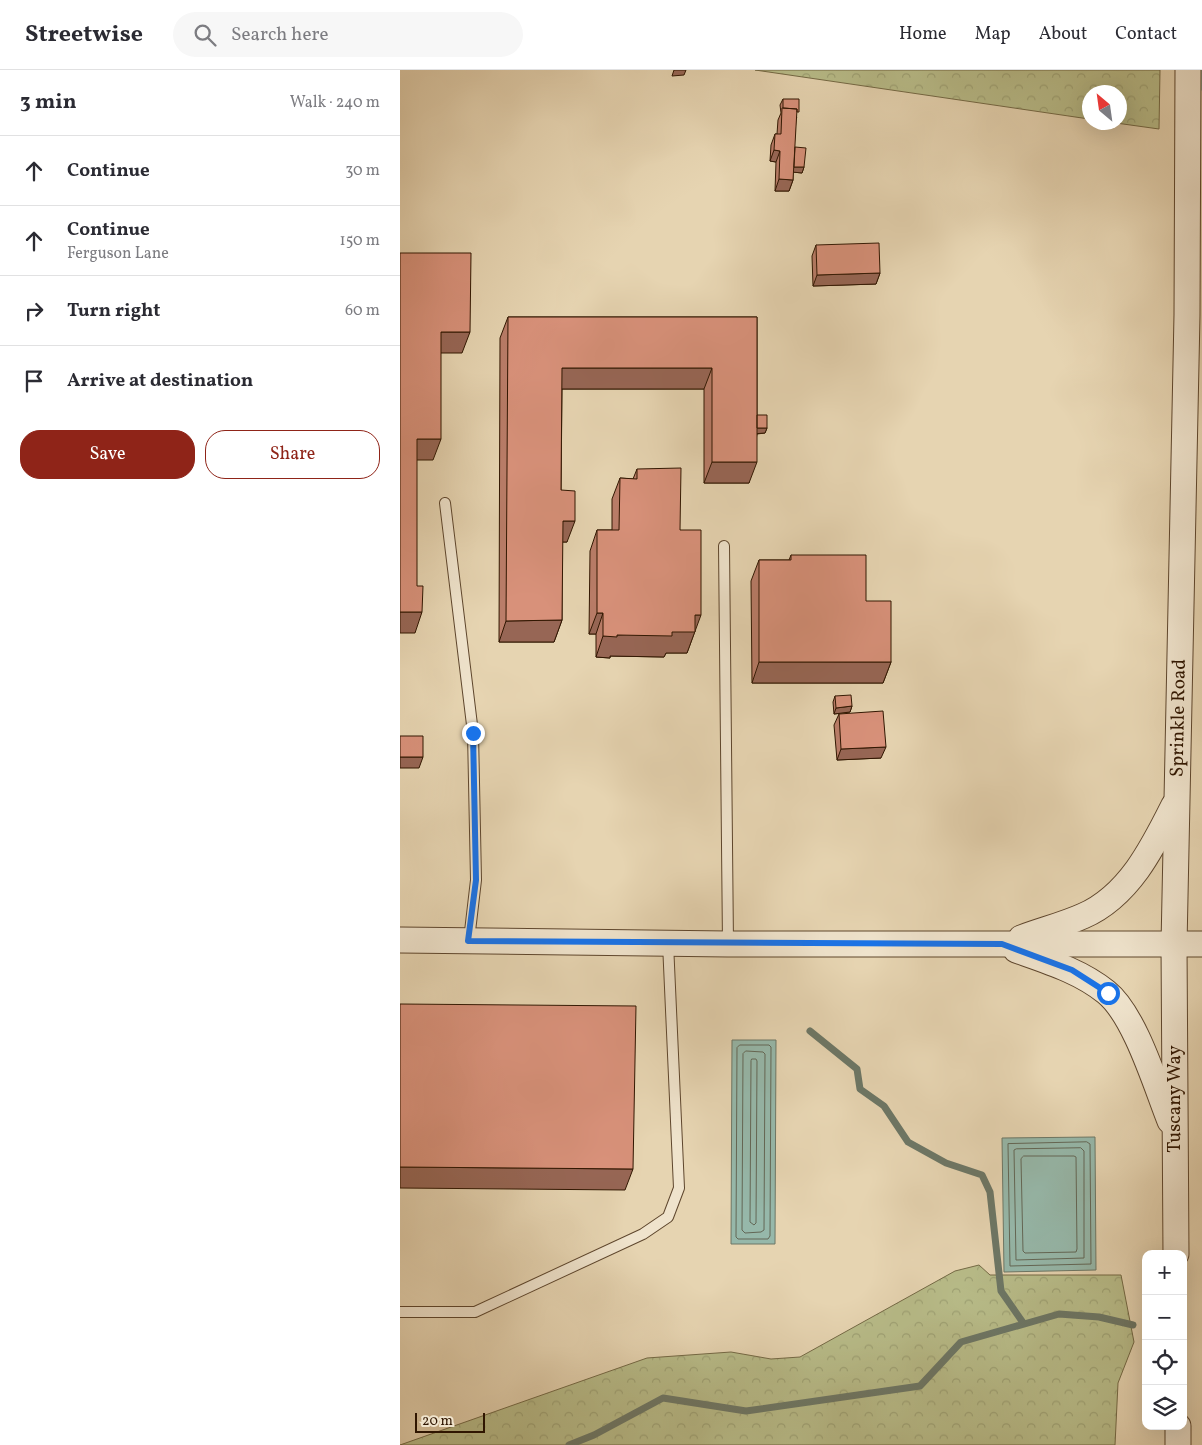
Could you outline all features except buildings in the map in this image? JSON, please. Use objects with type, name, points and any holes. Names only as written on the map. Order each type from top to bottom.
[{"type":"street","name":"Sprinkle Road","points":[[1174,945],[1187,315],[1188,70]]},
{"type":"street","points":[[1002,944],[1083,916],[1112,898],[1127,882],[1146,856],[1177,800]]},
{"type":"street","points":[[400,940],[728,944],[1202,944]]},
{"type":"street","points":[[1002,944],[1072,970],[1108,993],[1123,1012],[1138,1040],[1175,1136]]},
{"type":"street","name":"Tuscany Way","points":[[1174,945],[1176,1250]]},
{"type":"street","points":[[1178,1430],[1178,1445]]},
{"type":"lane","points":[[445,503],[473,733],[476,880],[468,941]]},
{"type":"lane","points":[[724,546],[728,944]]},
{"type":"lane","points":[[400,1312],[475,1312],[643,1234],[668,1217],[679,1188],[668,943]]},
{"type":"green space","points":[[755,70],[1160,70],[1159,129],[1127,125],[1127,85],[1082,85],[1082,118]]},
{"type":"green space","points":[[979,1265],[990,1275],[1121,1275],[1134,1342],[1118,1383],[1115,1445],[400,1445],[647,1358],[731,1352],[771,1359],[800,1357],[955,1271]]},
{"type":"water","points":[[732,1040],[776,1040],[775,1244],[731,1244]]},
{"type":"water","points":[[1095,1137],[1096,1270],[1004,1272],[1002,1138]]},
{"type":"waterway","points":[[810,1031],[857,1069],[860,1089],[884,1106],[908,1142],[946,1163],[982,1175],[990,1192],[1001,1291],[1024,1324]]},
{"type":"waterway","points":[[569,1445],[594,1435],[663,1398],[746,1411],[920,1386],[961,1342],[1059,1314],[1099,1317],[1133,1325]]},
{"type":"route","points":[[473,733],[476,880],[468,941],[728,944],[1002,944],[1072,970],[1108,993]]}]
